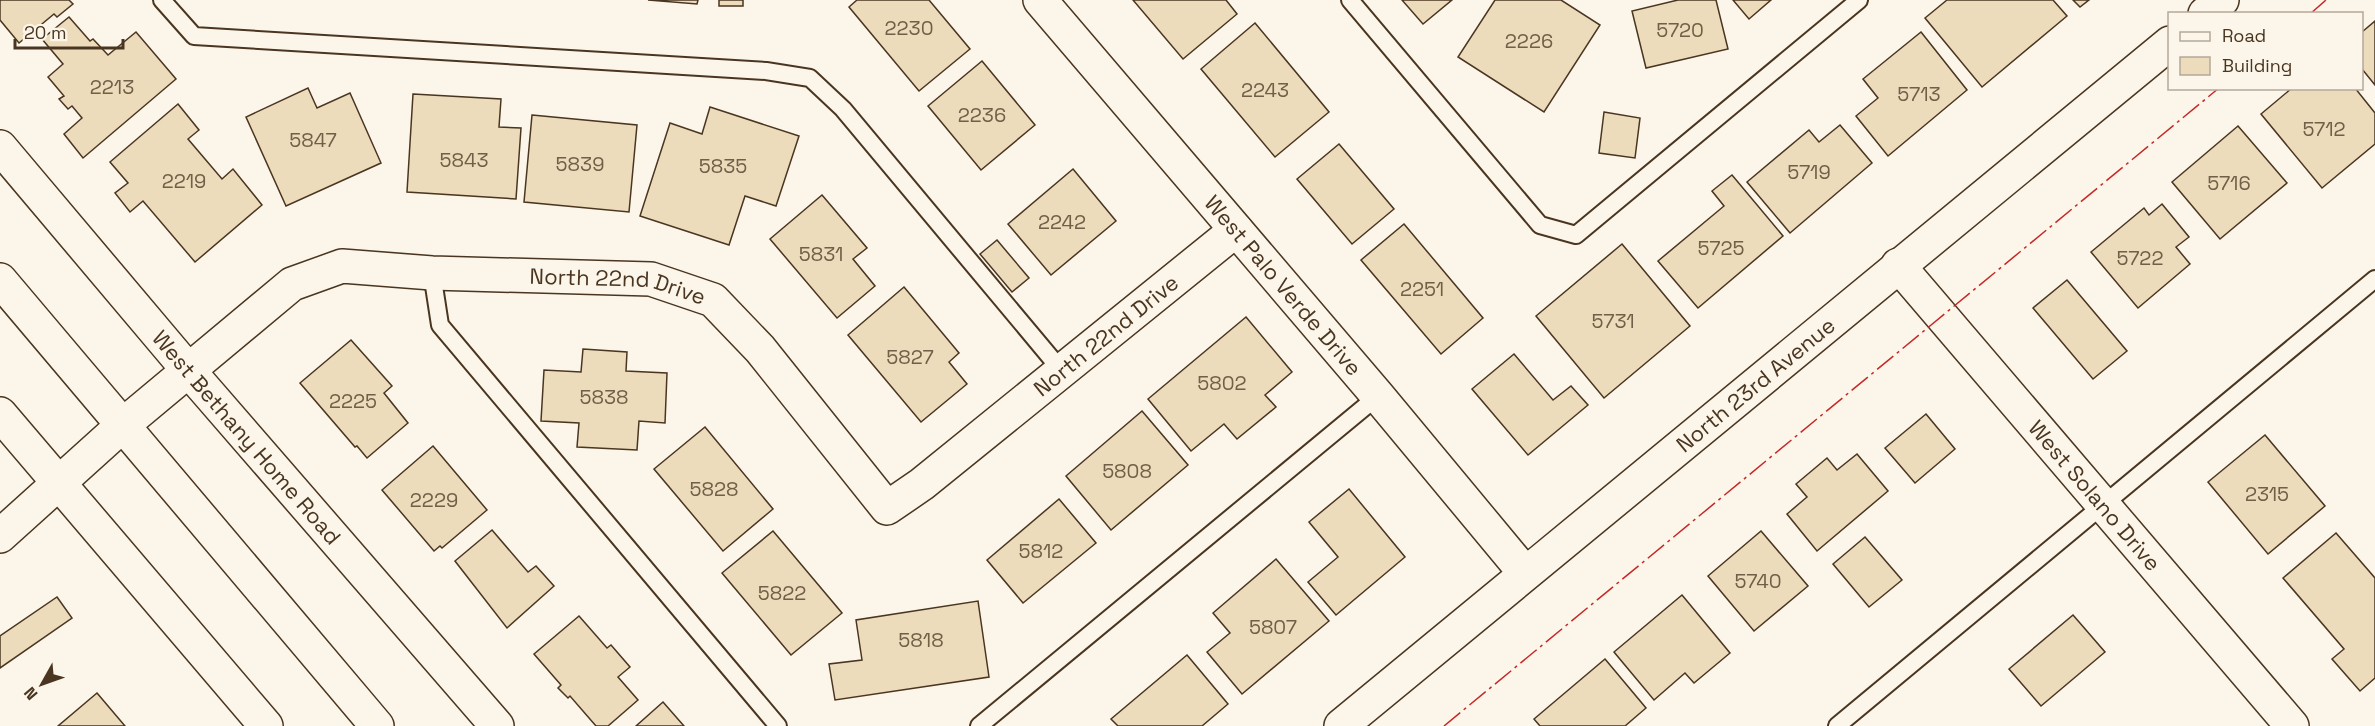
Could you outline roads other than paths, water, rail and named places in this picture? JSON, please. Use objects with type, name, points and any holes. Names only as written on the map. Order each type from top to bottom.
[{"type":"street","name":"West Palo Verde Drive","points":[[1040,0],[1378,396],[1525,573]]},
{"type":"street","points":[[2207,12],[2222,0]]},
{"type":"street","name":"North 23rd Avenue","points":[[1341,726],[2168,44]]},
{"type":"street","name":"West Bethany Home Road","points":[[0,147],[189,371],[497,726]]},
{"type":"street","name":"North 22nd Drive","points":[[0,536],[123,425],[292,284],[342,266],[432,273],[651,279],[713,300],[760,349],[887,507],[922,484],[1236,230]]},
{"type":"street","name":"West Solano Drive","points":[[1898,265],[2292,726]]},
{"type":"street","points":[[0,280],[377,726]]},
{"type":"street","points":[[0,414],[266,726]]},
{"type":"lane","points":[[162,0],[194,36],[766,71],[810,78],[843,109],[1061,370]]},
{"type":"lane","points":[[1350,0],[1540,225],[1576,235],[1859,0]]},
{"type":"lane","points":[[432,273],[440,325],[778,726]]},
{"type":"lane","points":[[1837,726],[2374,280]]},
{"type":"lane","points":[[979,726],[1378,396]]}]
